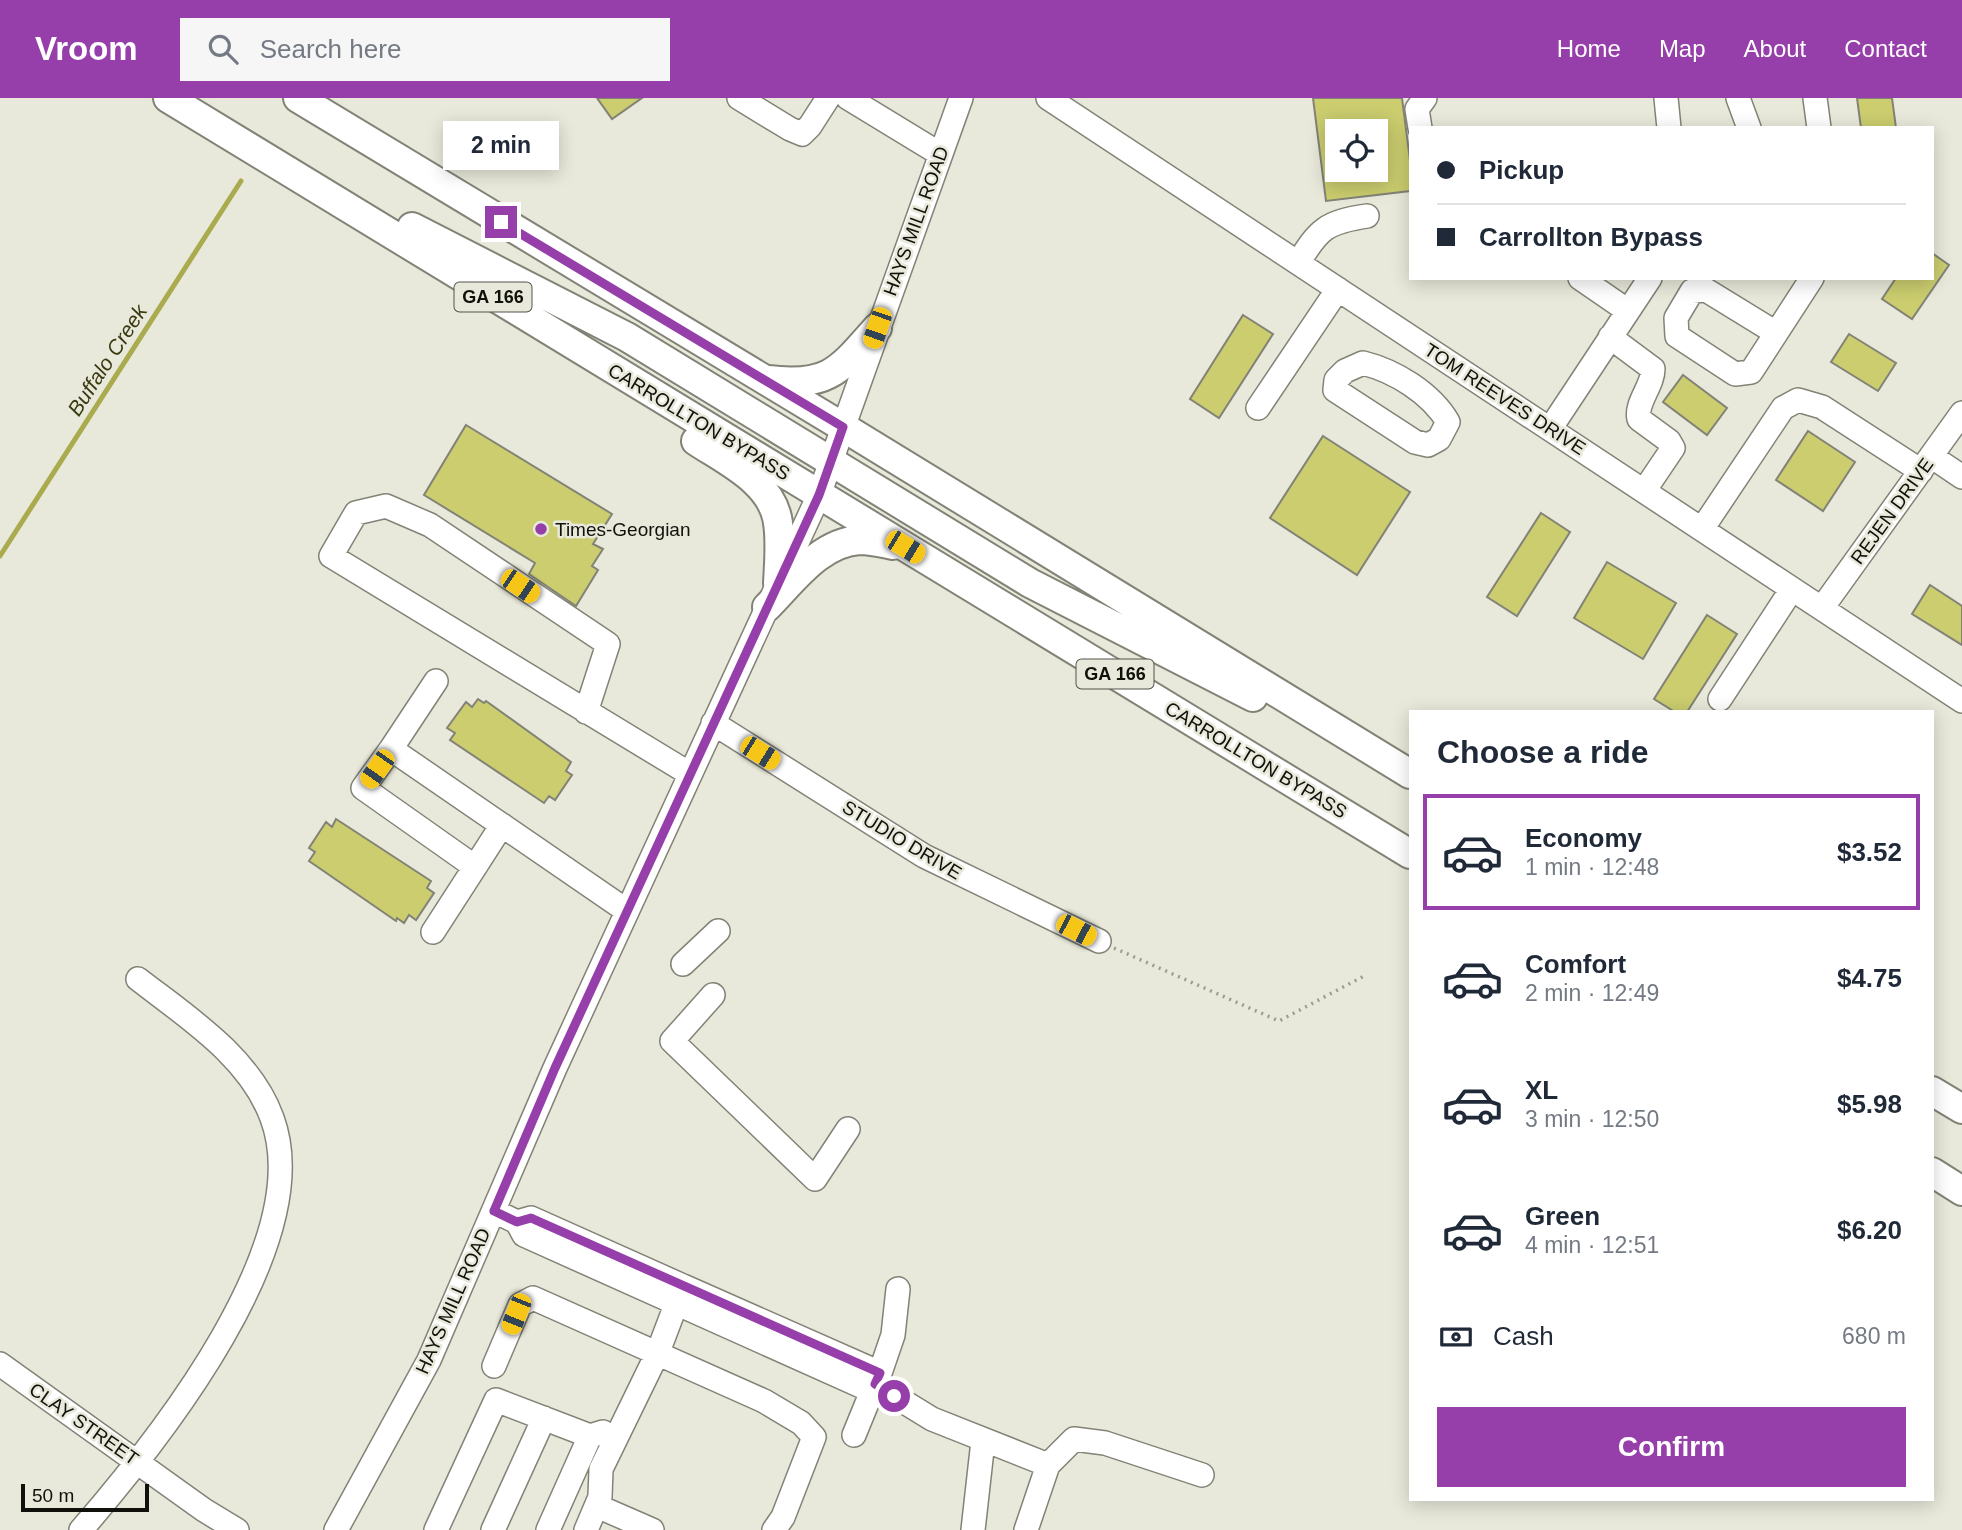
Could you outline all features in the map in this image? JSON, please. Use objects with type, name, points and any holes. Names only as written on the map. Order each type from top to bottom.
[{"type":"main road","name":"CARROLLTON BYPASS","points":[[168,98],[1409,852]]},
{"type":"main road","points":[[298,98],[1409,773]]},
{"type":"main road","points":[[297,176],[387,215],[618,332],[1030,583],[1233,688],[1375,752]]},
{"type":"main road","points":[[762,379],[809,382],[825,377],[842,367],[877,328]]},
{"type":"main road","points":[[551,332],[626,395],[744,474],[766,492],[778,520],[773,595]]},
{"type":"main road","points":[[773,595],[825,551],[844,543],[862,540],[905,547]]},
{"type":"main road","points":[[1934,1092],[1962,1109]]},
{"type":"main road","points":[[1934,1173],[1962,1191]]},
{"type":"street","points":[[739,98],[789,130],[802,134],[810,127],[828,98]]},
{"type":"street","points":[[848,98],[940,154]]},
{"type":"street","name":"HAYS MILL ROAD","points":[[336,1530],[429,1360],[626,911],[819,495],[961,98]]},
{"type":"street","name":"TOM REEVES DRIVE","points":[[1048,98],[1962,701]]},
{"type":"street","points":[[1420,126],[1417,109],[1425,98]]},
{"type":"street","points":[[1667,98],[1669,126]]},
{"type":"street","points":[[1738,98],[1748,126]]},
{"type":"street","points":[[1815,98],[1819,126]]},
{"type":"street","points":[[1298,263],[1320,230],[1332,223],[1367,216]]},
{"type":"street","points":[[1550,429],[1649,280]]},
{"type":"street","points":[[1776,333],[1807,280]]},
{"type":"street","points":[[1590,281],[1628,311]]},
{"type":"street","points":[[1258,408],[1338,289]]},
{"type":"street","points":[[1610,337],[1653,369],[1653,377],[1637,413],[1639,419],[1670,441],[1673,448],[1644,491]]},
{"type":"street","points":[[1406,381],[1428,348]]},
{"type":"street","points":[[1363,363],[1406,381],[1439,407],[1448,422],[1439,439],[1428,445],[1415,442],[1335,390],[1336,380],[1346,371],[1363,363]]},
{"type":"street","points":[[1702,529],[1783,408],[1798,400],[1822,407],[1926,463],[1962,477]]},
{"type":"street","name":"REJEN DRIVE","points":[[1822,608],[1962,413]]},
{"type":"street","points":[[586,712],[608,644],[430,525],[386,506],[356,513],[331,556],[586,712],[690,774]]},
{"type":"street","points":[[1720,699],[1792,589]]},
{"type":"street","points":[[436,681],[363,788],[475,867]]},
{"type":"street","name":"STUDIO DRIVE","points":[[713,723],[924,856],[1099,942]]},
{"type":"street","points":[[391,749],[626,911]]},
{"type":"street","points":[[433,932],[502,825]]},
{"type":"street","points":[[683,964],[718,931]]},
{"type":"street","points":[[80,1530],[139,1463],[210,1361],[248,1286],[269,1234],[280,1191],[281,1149],[272,1117],[254,1084],[231,1056],[138,979]]},
{"type":"street","points":[[713,995],[672,1041],[815,1179],[848,1129]]},
{"type":"street","points":[[494,1211],[517,1222],[524,1235],[679,1295],[876,1383],[932,1419],[1048,1465]]},
{"type":"street","points":[[854,1434],[893,1335],[898,1289]]},
{"type":"street","points":[[586,1530],[600,1497],[601,1469],[658,1352],[679,1295]]},
{"type":"street","points":[[494,1366],[520,1305],[533,1298],[764,1401],[801,1423],[814,1437],[783,1517],[774,1530]]},
{"type":"street","name":"CLAY STREET","points":[[0,1364],[204,1510],[237,1530]]},
{"type":"street","points":[[436,1530],[496,1400],[590,1436],[620,1427]]},
{"type":"street","points":[[493,1530],[544,1419]]},
{"type":"street","points":[[548,1530],[590,1436]]},
{"type":"street","points":[[1026,1530],[1048,1465],[1074,1439],[1105,1443],[1202,1475]]},
{"type":"street","points":[[973,1530],[983,1441]]},
{"type":"street","points":[[597,1506],[652,1530]]},
{"type":"path","points":[[1099,942],[1279,1021],[1364,976]]},
{"type":"building","points":[[597,98],[642,98],[612,119]]},
{"type":"building","points":[[1313,98],[1402,98],[1409,152],[1409,191],[1326,201]]},
{"type":"building","points":[[1857,98],[1892,98],[1896,126],[1861,126]]},
{"type":"building","points":[[1934,254],[1949,265],[1912,319],[1882,299],[1895,280],[1934,280]]},
{"type":"building","points":[[1243,315],[1273,334],[1219,418],[1190,399]]},
{"type":"building","points":[[1849,334],[1896,363],[1878,391],[1831,362]]},
{"type":"building","points":[[1683,375],[1727,408],[1707,435],[1663,402]]},
{"type":"building","name":"Times-Georgian","points":[[466,425],[612,514],[593,544],[603,549],[592,566],[598,570],[576,606],[529,574],[535,563],[424,495]]},
{"type":"building","points":[[1808,431],[1855,462],[1823,511],[1776,480]]},
{"type":"building","points":[[1323,436],[1410,492],[1357,575],[1270,518]]},
{"type":"building","points":[[1541,513],[1570,532],[1517,616],[1487,597]]},
{"type":"building","points":[[1607,562],[1676,603],[1643,659],[1574,618]]},
{"type":"building","points":[[1930,585],[1962,606],[1962,645],[1912,614]]},
{"type":"building","points":[[1707,615],[1737,634],[1688,710],[1672,710],[1654,699]]},
{"type":"building","points":[[478,699],[484,703],[486,701],[571,762],[566,771],[572,775],[555,800],[549,796],[544,803],[450,740],[455,733],[447,728],[466,702],[472,707]]},
{"type":"building","points":[[336,819],[431,881],[427,888],[434,893],[416,920],[409,915],[404,923],[397,918],[396,921],[309,861],[315,852],[309,848],[326,822],[332,827]]},
{"type":"waterway","name":"Buffalo Creek","points":[[0,556],[241,181]]},
{"type":"place","name":"Times-Georgian","points":[[541,529]]},
{"type":"route","points":[[501,222],[843,427],[819,495],[555,1068],[494,1211],[517,1222],[531,1218],[880,1373],[875,1384],[894,1396]]}]
